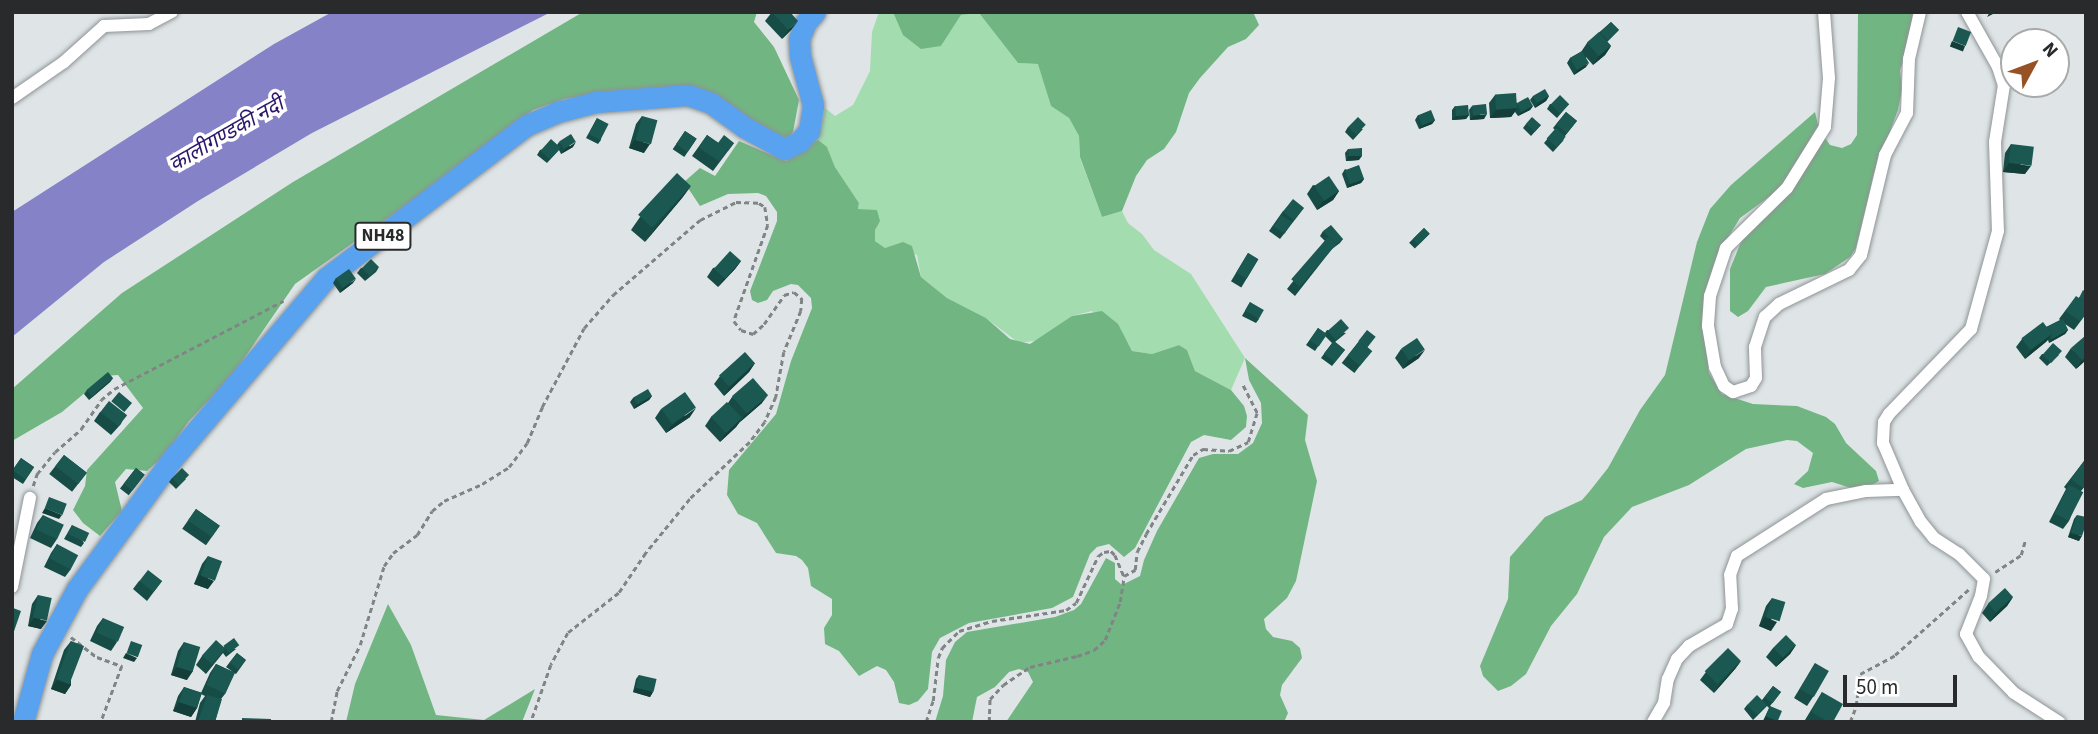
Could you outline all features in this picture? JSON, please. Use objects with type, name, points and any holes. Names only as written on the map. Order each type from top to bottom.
[{"type":"highway","name":"NH48","points":[[23,722],[33,677],[55,623],[77,589],[173,458],[326,278],[527,125],[557,112],[596,102],[688,95],[711,103],[744,127],[785,149],[799,142],[809,131],[813,105],[800,56],[799,39],[806,22],[815,12]]},
{"type":"street","points":[[12,98],[64,62],[104,26],[149,24],[172,12]]},
{"type":"street","points":[[1824,12],[1829,78],[1825,127],[1787,188],[1726,248],[1710,296],[1708,326],[1715,368],[1724,386],[1733,392],[1751,386],[1756,377],[1755,347],[1765,317],[1779,304],[1849,270],[1861,255],[1885,155],[1907,113],[1909,59],[1920,12]]},
{"type":"street","points":[[1966,12],[1998,67],[2004,85],[1995,142],[1998,231],[1971,329],[1921,378],[1884,422],[1883,443],[1902,490],[1934,538],[1959,554],[1984,579],[1981,596],[1967,626],[1969,642],[1979,657],[2014,693],[2059,722]]},
{"type":"street","points":[[1653,722],[1664,703],[1668,679],[1677,659],[1689,646],[1727,624],[1732,608],[1730,575],[1738,556],[1826,499],[1866,491],[1902,490]]},
{"type":"street","points":[[12,587],[30,498]]},
{"type":"path","points":[[331,722],[337,691],[360,645],[384,566],[393,553],[417,535],[432,511],[444,501],[482,484],[509,467],[527,443],[542,407],[584,328],[642,268],[700,220],[736,202],[759,203],[765,207],[768,225],[741,294],[734,321],[741,330],[753,334],[764,324],[784,295],[794,292],[802,299],[801,311],[784,352],[776,397],[765,422],[750,442],[690,499],[638,564],[619,593],[568,632],[551,665],[531,722]]},
{"type":"path","points":[[30,498],[37,474],[114,389],[287,299]]},
{"type":"path","points":[[1124,576],[1135,570],[1137,552],[1146,534],[1193,455],[1203,449],[1229,451],[1248,442],[1257,413],[1243,385]]},
{"type":"path","points":[[1850,722],[1856,706],[1860,674],[1895,655],[1964,592],[2021,555],[2025,541]]},
{"type":"path","points":[[926,722],[933,701],[938,658],[942,648],[959,631],[992,621],[1066,610],[1076,603],[1098,556],[1111,551],[1124,576],[1120,602],[1105,640],[1094,650],[1030,667],[1003,685],[990,699],[989,722]]},
{"type":"path","points":[[55,623],[65,629],[73,641],[97,657],[122,666],[101,722]]},
{"type":"green space","points":[[583,12],[757,12],[754,22],[774,47],[799,100],[793,132],[787,139],[779,140],[705,94],[598,93],[564,99],[533,110],[450,174],[295,284],[232,376],[189,421],[164,456],[147,471],[126,469],[115,482],[122,511],[100,536],[83,523],[73,510],[85,486],[87,470],[143,408],[118,375],[105,376],[62,412],[12,441],[12,389],[122,293],[293,182]]},
{"type":"green space","points":[[879,12],[893,12],[941,46],[961,15],[979,13],[1018,63],[1039,64],[1051,106],[1069,118],[1079,136],[1080,158],[1102,217],[1122,211],[1128,223],[1142,234],[1154,250],[1191,274],[1245,358],[1231,390],[1195,371],[1187,350],[1179,345],[1152,354],[1132,351],[1128,343],[1092,311],[1072,316],[1040,340],[1019,343],[986,318],[947,298],[921,277],[917,255],[894,247],[885,248],[875,241],[875,230],[858,209],[859,203],[835,167],[827,147],[811,143],[821,127],[825,108],[835,116],[853,105],[870,71],[872,32]]},
{"type":"green space","points":[[893,12],[1253,12],[1259,25],[1246,39],[1228,47],[1200,78],[1189,93],[1176,132],[1164,149],[1147,160],[1136,176],[1122,211],[1102,217],[1080,157],[1079,136],[1069,118],[1051,106],[1038,64],[1018,63],[979,13],[961,15],[941,46],[921,49],[903,35]]},
{"type":"green space","points":[[1858,12],[1913,12],[1907,51],[1900,70],[1902,90],[1898,110],[1874,173],[1856,248],[1850,257],[1825,274],[1766,287],[1748,311],[1738,317],[1730,311],[1730,269],[1741,242],[1781,188],[1740,218],[1724,244],[1705,341],[1709,373],[1722,394],[1753,404],[1797,406],[1826,417],[1835,424],[1846,443],[1876,471],[1879,481],[1870,486],[1851,488],[1832,482],[1803,488],[1794,484],[1808,471],[1813,453],[1797,441],[1787,440],[1746,449],[1689,485],[1632,507],[1604,537],[1577,594],[1551,626],[1526,674],[1511,686],[1498,691],[1483,676],[1480,666],[1508,599],[1510,557],[1545,517],[1582,500],[1589,492],[1608,468],[1640,410],[1665,375],[1697,242],[1710,209],[1731,185],[1815,112],[1819,129],[1830,145],[1842,148],[1851,144],[1857,135]]},
{"type":"green space","points":[[818,140],[827,147],[835,167],[859,203],[858,209],[877,210],[880,221],[875,230],[875,241],[885,248],[903,242],[912,246],[921,277],[947,298],[986,318],[1010,339],[1030,344],[1072,316],[1102,311],[1118,324],[1132,351],[1152,354],[1179,345],[1187,350],[1195,371],[1231,390],[1244,406],[1247,416],[1246,427],[1231,440],[1204,435],[1191,442],[1135,548],[1124,557],[1109,544],[1097,547],[1090,554],[1073,597],[1052,608],[969,623],[940,638],[932,652],[928,689],[918,701],[909,705],[899,703],[894,682],[886,670],[877,666],[859,676],[839,651],[825,644],[824,628],[832,615],[832,599],[811,586],[808,568],[802,560],[796,556],[776,553],[757,523],[738,514],[727,495],[729,470],[776,414],[791,361],[812,308],[811,298],[798,285],[791,284],[773,291],[767,300],[758,303],[752,300],[750,291],[777,221],[777,212],[766,196],[758,193],[728,194],[700,206],[684,182],[700,168],[715,176],[739,141],[786,161]]},
{"type":"green space","points":[[1245,358],[1308,415],[1305,440],[1317,481],[1296,581],[1287,598],[1264,619],[1266,629],[1273,637],[1292,641],[1300,648],[1302,658],[1282,685],[1280,695],[1288,713],[1284,722],[1006,722],[1033,682],[1028,672],[1019,669],[1009,672],[995,687],[977,697],[972,722],[935,722],[943,696],[946,660],[955,642],[967,632],[1055,617],[1074,610],[1081,604],[1106,558],[1115,563],[1115,579],[1122,585],[1140,576],[1157,531],[1199,458],[1213,454],[1238,454],[1253,443],[1262,423],[1261,403],[1249,380]]},
{"type":"green space","points":[[388,604],[411,645],[436,715],[484,720],[535,689],[522,722],[346,722],[355,684]]},
{"type":"water","name":"कालीगण्डकी नदी","points":[[332,12],[551,12],[312,133],[198,201],[104,262],[12,337],[12,212],[274,44]]},
{"type":"building","points":[[772,12],[790,12],[798,21],[788,30]]},
{"type":"building","points":[[1611,22],[1619,30],[1608,40],[1600,33]]},
{"type":"building","points":[[1958,27],[1971,32],[1966,46],[1953,41]]},
{"type":"building","points":[[1599,32],[1611,46],[1599,56],[1587,42]]},
{"type":"building","points":[[1582,51],[1589,63],[1577,70],[1570,58]]},
{"type":"building","points":[[1545,89],[1549,96],[1537,103],[1533,96]]},
{"type":"building","points":[[1516,93],[1517,108],[1496,109],[1495,94]]},
{"type":"building","points":[[1560,95],[1569,104],[1560,113],[1551,104]]},
{"type":"building","points":[[1528,97],[1533,106],[1521,112],[1517,103]]},
{"type":"building","points":[[1486,104],[1487,114],[1473,115],[1472,105]]},
{"type":"building","points":[[1468,105],[1469,115],[1456,116],[1455,106]]},
{"type":"building","points":[[1431,110],[1435,120],[1422,125],[1418,115]]},
{"type":"building","points":[[1566,112],[1577,121],[1567,133],[1556,124]]},
{"type":"building","points":[[642,116],[657,120],[651,144],[636,140]]},
{"type":"building","points":[[1358,117],[1366,125],[1356,135],[1348,127]]},
{"type":"building","points":[[1532,117],[1541,125],[1535,132],[1526,124]]},
{"type":"building","points":[[597,118],[609,124],[600,140],[589,134]]},
{"type":"building","points":[[1556,128],[1566,137],[1556,147],[1547,138]]},
{"type":"building","points":[[685,131],[697,139],[688,152],[676,144]]},
{"type":"building","points":[[571,134],[576,142],[564,149],[559,141]]},
{"type":"building","points":[[707,135],[728,149],[719,161],[699,147]]},
{"type":"building","points":[[724,135],[734,143],[728,151],[718,143]]},
{"type":"building","points":[[551,139],[561,148],[550,160],[540,151]]},
{"type":"building","points":[[2011,144],[2034,147],[2032,166],[2009,163]]},
{"type":"building","points":[[1362,148],[1362,156],[1349,156],[1348,149]]},
{"type":"building","points":[[1359,165],[1364,179],[1350,184],[1345,170]]},
{"type":"building","points":[[677,173],[691,186],[652,228],[638,215]]},
{"type":"building","points":[[1329,176],[1339,191],[1324,201],[1314,186]]},
{"type":"building","points":[[1293,199],[1304,208],[1294,220],[1283,211]]},
{"type":"building","points":[[1281,215],[1292,222],[1285,234],[1274,227]]},
{"type":"building","points":[[1331,225],[1343,239],[1335,245],[1323,231]]},
{"type":"building","points":[[1424,228],[1430,234],[1418,245],[1413,239]]},
{"type":"building","points":[[1328,237],[1336,244],[1300,286],[1291,279]]},
{"type":"building","points":[[730,251],[741,261],[725,279],[714,269]]},
{"type":"building","points":[[1248,253],[1258,259],[1246,279],[1236,273]]},
{"type":"building","points":[[371,259],[379,267],[370,276],[362,268]]},
{"type":"building","points":[[349,269],[356,279],[343,288],[336,278]]},
{"type":"building","points":[[2083,290],[2086,292],[2086,303],[2079,298]]},
{"type":"building","points":[[2076,296],[2086,303],[2086,313],[2080,321],[2065,311]]},
{"type":"building","points":[[1250,302],[1264,310],[1259,319],[1245,311]]},
{"type":"building","points":[[1341,319],[1349,328],[1336,340],[1328,331]]},
{"type":"building","points":[[2063,319],[2068,330],[2052,339],[2047,327]]},
{"type":"building","points":[[2043,322],[2052,334],[2030,350],[2021,338]]},
{"type":"building","points":[[1318,328],[1327,334],[1319,347],[1310,340]]},
{"type":"building","points":[[1367,330],[1376,337],[1367,348],[1358,341]]},
{"type":"building","points":[[2085,336],[2086,357],[2082,360],[2071,348]]},
{"type":"building","points":[[1417,338],[1425,350],[1409,360],[1401,349]]},
{"type":"building","points":[[1334,341],[1345,350],[1335,362],[1324,353]]},
{"type":"building","points":[[1360,341],[1372,351],[1360,366],[1348,356]]},
{"type":"building","points":[[2053,343],[2062,351],[2051,363],[2042,355]]},
{"type":"building","points":[[745,352],[755,363],[729,387],[719,375]]},
{"type":"building","points":[[108,372],[113,378],[92,396],[87,390]]},
{"type":"building","points":[[753,378],[768,395],[747,414],[732,396]]},
{"type":"building","points":[[648,389],[652,396],[637,404],[633,397]]},
{"type":"building","points":[[119,392],[132,403],[124,412],[111,401]]},
{"type":"building","points":[[685,392],[696,408],[672,424],[661,409]]},
{"type":"building","points":[[109,401],[127,415],[119,426],[100,412]]},
{"type":"building","points":[[727,402],[742,418],[726,433],[711,417]]},
{"type":"building","points":[[64,455],[87,473],[78,484],[55,466]]},
{"type":"building","points":[[21,458],[34,467],[26,479],[12,470]]},
{"type":"building","points":[[2084,461],[2086,484],[2083,488],[2071,479]]},
{"type":"building","points":[[136,468],[145,475],[132,491],[124,484]]},
{"type":"building","points":[[182,468],[189,475],[179,485],[172,478]]},
{"type":"building","points":[[2069,485],[2083,492],[2069,521],[2054,514]]},
{"type":"building","points":[[49,497],[67,504],[62,515],[45,508]]},
{"type":"building","points":[[196,509],[220,526],[212,537],[188,520]]},
{"type":"building","points":[[43,515],[64,525],[57,539],[36,530]]},
{"type":"building","points":[[2077,515],[2086,517],[2082,536],[2071,533]]},
{"type":"building","points":[[72,525],[89,533],[85,542],[68,534]]},
{"type":"building","points":[[57,544],[78,555],[71,569],[49,558]]},
{"type":"building","points":[[208,556],[222,561],[215,581],[201,576]]},
{"type":"building","points":[[148,570],[162,581],[154,592],[139,581]]},
{"type":"building","points":[[2005,588],[2013,597],[1996,612],[1988,603]]},
{"type":"building","points":[[38,595],[52,598],[47,620],[33,617]]},
{"type":"building","points":[[1772,598],[1785,602],[1780,621],[1766,617]]},
{"type":"building","points":[[12,610],[21,611],[12,637]]},
{"type":"building","points":[[103,618],[124,627],[118,642],[97,633]]},
{"type":"building","points":[[1786,635],[1796,645],[1783,658],[1773,648]]},
{"type":"building","points":[[234,638],[239,645],[229,653],[223,646]]},
{"type":"building","points":[[216,640],[226,649],[212,664],[202,656]]},
{"type":"building","points":[[71,641],[84,646],[69,684],[56,679]]},
{"type":"building","points":[[131,641],[142,645],[138,657],[127,653]]},
{"type":"building","points":[[184,642],[200,647],[193,672],[176,667]]},
{"type":"building","points":[[1728,648],[1741,661],[1717,684],[1705,671]]},
{"type":"building","points":[[237,653],[246,660],[238,669],[230,662]]},
{"type":"building","points":[[1815,663],[1829,671],[1814,697],[1800,689]]},
{"type":"building","points":[[216,664],[235,673],[225,694],[206,685]]},
{"type":"building","points":[[639,675],[657,679],[654,692],[636,688]]},
{"type":"building","points":[[1773,686],[1781,692],[1773,703],[1765,697]]},
{"type":"building","points":[[184,687],[202,693],[197,708],[179,702]]},
{"type":"building","points":[[1822,692],[1843,704],[1833,722],[1811,712]]},
{"type":"building","points":[[207,695],[222,699],[215,722],[198,721]]},
{"type":"building","points":[[1757,695],[1767,705],[1757,715],[1747,705]]},
{"type":"building","points":[[1770,706],[1782,711],[1778,721],[1766,716]]},
{"type":"building","points":[[242,718],[271,719],[271,722],[242,722]]}]
